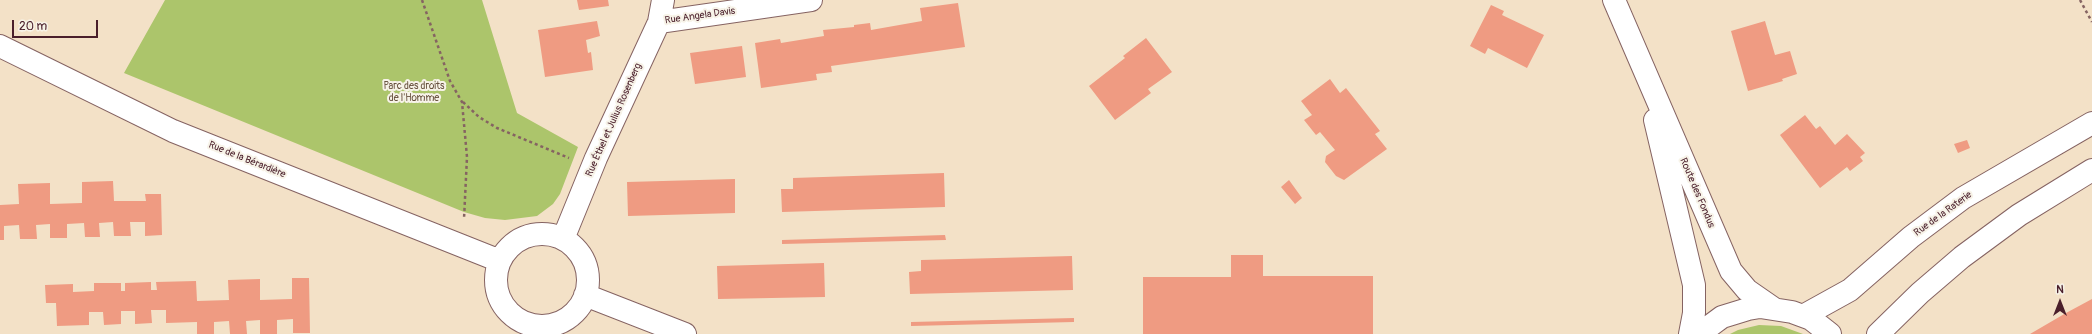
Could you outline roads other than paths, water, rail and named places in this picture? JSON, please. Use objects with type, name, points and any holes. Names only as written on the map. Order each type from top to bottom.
[{"type":"street","name":"Rue Éthel et Julius Rosenberg","points":[[563,239],[592,168],[643,54],[660,22],[663,0]]},
{"type":"street","name":"Rue Angela Davis","points":[[660,22],[811,0]]},
{"type":"street","name":"Route des Fondus","points":[[1614,0],[1731,271],[1747,290],[1773,308]]},
{"type":"street","name":"Rue de la Bérardière","points":[[0,46],[173,131],[500,261]]},
{"type":"street","name":"Route des Fondus","points":[[1641,63],[1694,285],[1694,313],[1690,334]]},
{"type":"street","name":"Rue de la Raterie","points":[[1803,316],[1850,290],[1911,237],[1963,198],[2092,123]]},
{"type":"street","points":[[1878,334],[1920,292],[1962,257],[2019,215],[2092,170]]},
{"type":"street","points":[[534,234],[549,234],[563,239],[575,248],[584,260],[588,274],[588,288],[585,295],[575,312],[564,320],[550,325],[521,328],[502,303],[497,289],[496,275],[500,261],[508,249],[520,239],[534,234]]},
{"type":"street","points":[[585,295],[684,334]]},
{"type":"street","points":[[1699,334],[1710,325],[1734,313],[1754,308],[1773,308],[1803,316],[1820,325],[1830,334]]},
{"type":"park label","name":"Parc des droits de l'Homme","points":[[414,92]]}]
